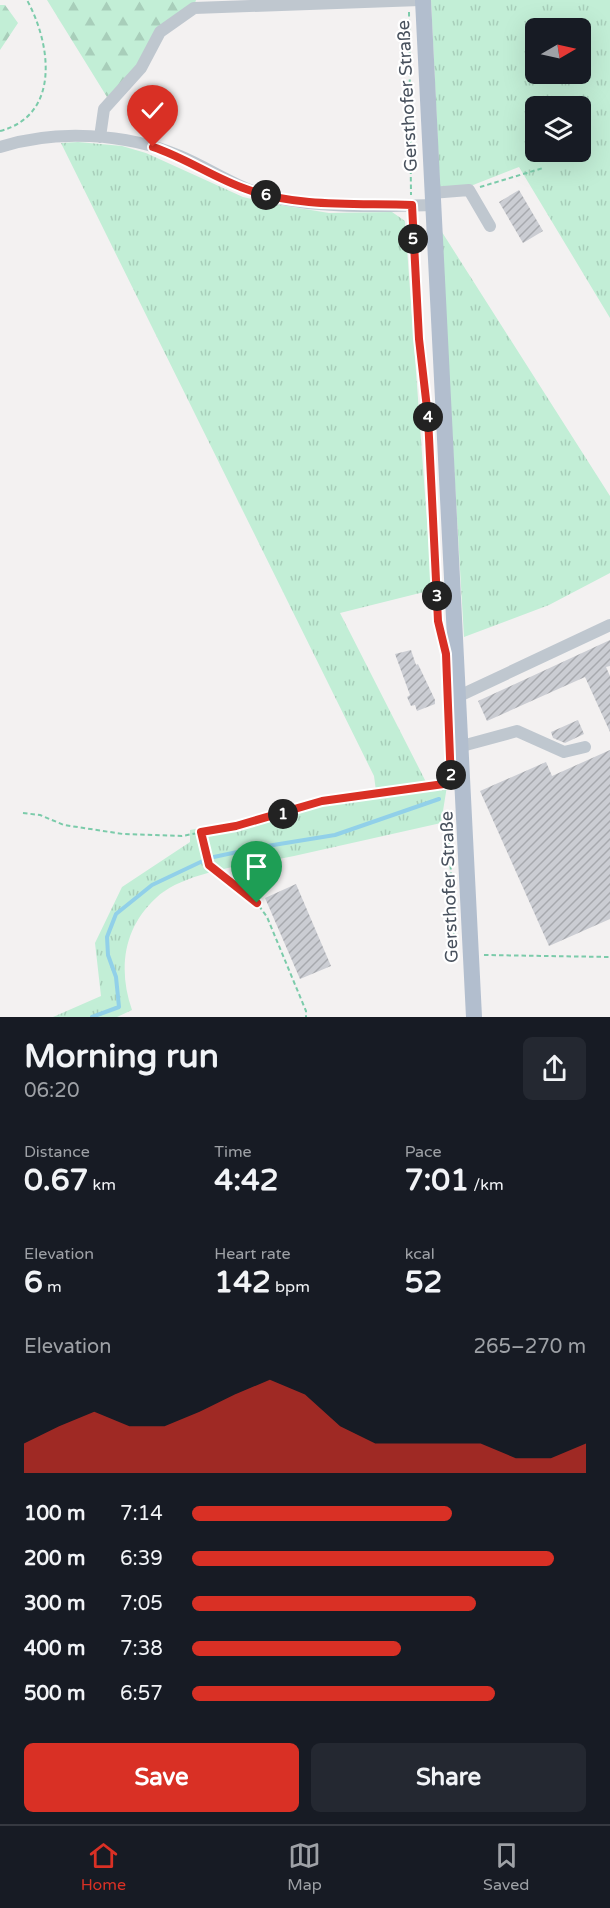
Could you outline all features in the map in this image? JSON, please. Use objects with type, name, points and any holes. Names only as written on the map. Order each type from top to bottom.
[{"type":"main road","name":"Gersthofer Straße","points":[[418,0],[462,746],[474,1017]]},
{"type":"street","points":[[100,137],[104,109],[141,68],[160,32],[194,8],[418,0]]},
{"type":"street","points":[[0,147],[64,136],[100,137],[180,156],[244,189],[273,197],[330,204],[412,205],[469,190],[490,226]]},
{"type":"street","points":[[459,696],[610,624]]},
{"type":"street","points":[[462,746],[517,731],[564,752],[585,747]]},
{"type":"path","points":[[0,131],[23,122],[33,114],[45,82],[41,36],[27,0]]},
{"type":"path","points":[[418,0],[408,62],[412,205],[440,632]]},
{"type":"path","points":[[469,190],[543,168]]},
{"type":"path","points":[[23,813],[40,815],[64,825],[123,834],[161,836],[236,826],[322,801],[430,785],[464,783]]},
{"type":"path","points":[[450,825],[455,937]]},
{"type":"path","points":[[201,832],[209,865],[257,903],[267,917],[306,1017]]},
{"type":"path","points":[[472,955],[610,957]]},
{"type":"green space","points":[[47,0],[196,0],[194,6],[186,7],[137,68],[107,97]]},
{"type":"green space","points":[[431,0],[610,0],[610,318],[519,167],[468,187],[440,188]]},
{"type":"green space","points":[[0,5],[5,5],[18,23],[0,50]]},
{"type":"green space","points":[[78,142],[122,146],[146,153],[243,197],[329,213],[392,212],[405,221],[432,590],[340,613],[426,782],[448,780],[441,823],[222,870],[184,881],[169,888],[145,910],[130,936],[126,950],[125,980],[132,1010],[117,1017],[53,1017],[101,996],[95,943],[122,887],[190,842],[190,830],[255,818],[320,799],[376,791],[374,776],[61,143]]},
{"type":"green space","points":[[440,229],[610,496],[610,573],[549,605],[464,637]]},
{"type":"building","points":[[519,190],[543,231],[523,243],[499,202]]},
{"type":"building","points":[[610,640],[610,666],[606,667],[610,676],[610,732],[585,677],[487,721],[478,701]]},
{"type":"building","points":[[411,650],[416,665],[418,664],[435,700],[435,704],[417,711],[415,705],[411,706],[407,697],[410,695],[395,654]]},
{"type":"building","points":[[578,720],[584,734],[565,743],[553,738],[551,732]]},
{"type":"building","points":[[610,750],[610,919],[549,946],[480,791],[546,762],[552,776]]},
{"type":"building","points":[[296,884],[331,966],[300,979],[265,898]]},
{"type":"waterway","points":[[92,1017],[119,1007],[116,977],[108,955],[107,937],[116,914],[152,885],[209,858],[335,835],[439,799]]},
{"type":"route","points":[[153,147],[180,156],[244,189],[273,197],[330,204],[412,205],[419,339],[428,417],[438,621],[446,654],[451,783],[364,797],[322,801],[236,826],[201,832],[209,865],[257,903]]}]
